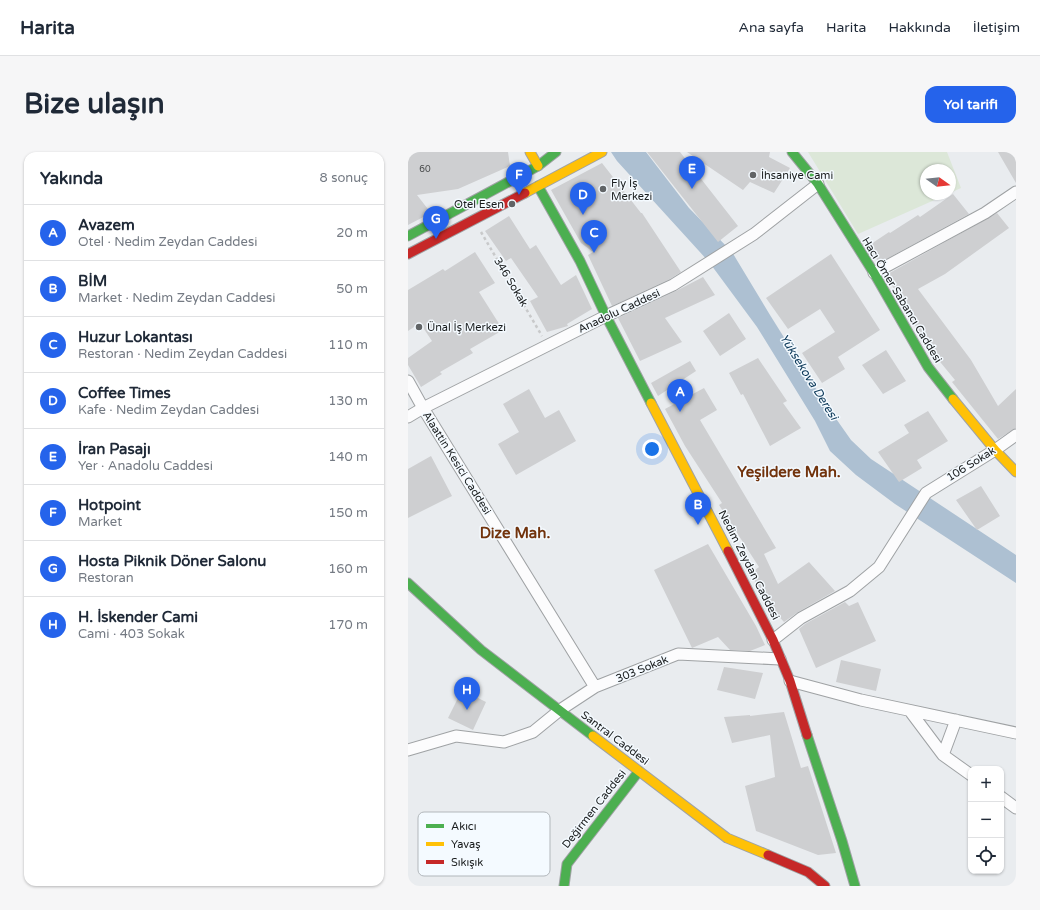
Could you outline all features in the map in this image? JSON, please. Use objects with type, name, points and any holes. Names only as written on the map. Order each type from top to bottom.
[{"type":"street","points":[[530,152],[538,166]]},
{"type":"street","points":[[408,236],[538,166],[556,152]]},
{"type":"street","points":[[408,254],[602,152]]},
{"type":"street","name":"Hacı Ömer Sabancı Caddesi","points":[[792,152],[818,184],[874,274],[928,367],[995,450],[1016,472]]},
{"type":"street","name":"Anadolu Caddesi","points":[[408,417],[423,408],[606,316],[673,285],[754,234],[818,184]]},
{"type":"street","name":"Nedim Zeydan Caddesi","points":[[538,186],[580,261],[606,316],[740,573],[773,640],[790,681],[840,834],[855,886]]},
{"type":"street","points":[[874,274],[985,213],[1016,192]]},
{"type":"street","name":"Alaattin Kesici Caddesi","points":[[408,381],[423,408],[595,687]]},
{"type":"street","name":"106 Sokak","points":[[773,640],[801,618],[850,591],[879,567],[906,522],[926,493],[995,450],[1016,434]]},
{"type":"street","name":"Santral Caddesi","points":[[408,583],[481,650],[560,710],[583,730],[727,838],[808,872],[825,886]]},
{"type":"street","name":"303 Sokak","points":[[408,750],[456,736],[504,742],[532,732],[560,710],[595,687],[678,654],[780,660]]},
{"type":"street","points":[[790,681],[861,700],[1016,733]]},
{"type":"street","points":[[910,711],[943,755],[968,773]]},
{"type":"street","points":[[943,755],[956,720]]},
{"type":"street","name":"Değirmen Caddesi","points":[[564,886],[567,864],[639,771]]},
{"type":"street","points":[[1004,799],[1016,808]]},
{"type":"path","name":"346 Sokak","points":[[474,219],[548,345]]},
{"type":"green space","points":[[808,152],[947,152],[952,164],[920,164],[920,200],[934,200],[858,234]]},
{"type":"green space","points":[[956,175],[961,188],[956,190]]},
{"type":"water","points":[[611,152],[646,152],[689,208],[732,252],[825,403],[851,440],[871,459],[1016,555],[1016,583],[895,504],[856,475],[830,451],[815,421],[757,327],[709,262],[617,161]]},
{"type":"building","points":[[408,152],[508,152],[510,166],[458,189],[417,195],[431,213],[408,225]]},
{"type":"building","points":[[647,152],[680,152],[738,226],[718,242]]},
{"type":"building","name":"İhsaniye Cami","points":[[687,152],[770,152],[769,157],[790,168],[774,193],[750,182],[743,190]]},
{"type":"building","points":[[998,152],[1016,152],[1016,183]]},
{"type":"building","points":[[602,163],[642,213],[681,272],[670,279],[612,306],[588,255],[593,252],[581,243],[551,190]]},
{"type":"building","points":[[956,198],[969,214],[879,263],[868,246],[918,215],[920,217],[944,200],[956,200]]},
{"type":"building","points":[[997,213],[1009,228],[945,274],[918,289],[971,360],[998,406],[1016,389],[1016,428],[998,439],[952,382],[955,380],[927,346],[907,311],[911,309],[897,294],[886,275]]},
{"type":"building","points":[[509,216],[530,249],[536,245],[561,285],[576,275],[592,309],[567,324],[568,326],[547,332],[530,301],[538,297],[511,258],[506,261],[485,231]]},
{"type":"building","points":[[475,252],[495,283],[479,292],[503,330],[470,349],[473,353],[440,372],[442,374],[421,387],[408,365],[408,358],[432,341],[420,323],[408,331],[408,290],[443,269],[445,271]]},
{"type":"building","points":[[831,254],[880,330],[838,357],[845,369],[822,383],[802,353],[835,332],[820,309],[788,329],[766,298]]},
{"type":"building","points":[[703,277],[715,295],[665,318],[682,342],[640,361],[618,318]]},
{"type":"building","points":[[729,313],[746,339],[720,356],[703,331]]},
{"type":"building","points":[[886,350],[906,381],[883,394],[862,365]]},
{"type":"building","points":[[758,358],[787,401],[783,403],[801,428],[770,446],[743,394],[741,395],[729,373]]},
{"type":"building","points":[[690,361],[696,371],[658,396],[651,383]]},
{"type":"building","points":[[704,388],[717,410],[700,420],[776,548],[764,554],[778,584],[809,562],[835,591],[798,612],[784,622],[764,600],[751,573],[759,567],[719,505],[722,503],[685,446],[665,409]]},
{"type":"building","points":[[529,389],[545,418],[559,410],[576,441],[516,475],[498,444],[519,432],[503,404]]},
{"type":"building","points":[[928,411],[948,441],[917,460],[922,468],[899,482],[878,452],[909,433],[904,425]]},
{"type":"building","points":[[431,456],[452,496],[408,518],[408,469]]},
{"type":"building","points":[[981,486],[1000,516],[977,530],[956,500]]},
{"type":"building","points":[[708,544],[756,626],[765,645],[750,651],[730,650],[718,637],[692,648],[654,570]]},
{"type":"building","points":[[845,602],[849,606],[858,602],[876,641],[816,668],[799,629],[805,624]]},
{"type":"building","points":[[841,660],[881,669],[876,691],[836,682]]},
{"type":"building","points":[[724,667],[763,673],[755,699],[717,690]]},
{"type":"building","points":[[462,690],[486,702],[473,730],[448,718]]},
{"type":"building","points":[[784,712],[801,768],[808,766],[836,853],[818,855],[756,831],[745,786],[775,777],[770,735],[732,743],[724,717]]},
{"type":"traffic: fast","points":[[408,236],[538,166],[556,152]]},
{"type":"traffic: fast","points":[[792,152],[818,184],[874,273],[928,367],[953,399]]},
{"type":"traffic: fast","points":[[538,186],[580,261],[606,316],[651,403]]},
{"type":"traffic: fast","points":[[408,583],[481,650],[593,736]]},
{"type":"traffic: fast","points":[[807,735],[842,841],[855,886]]},
{"type":"traffic: fast","points":[[564,886],[567,864],[639,771]]},
{"type":"traffic: slow","points":[[530,152],[538,166]]},
{"type":"traffic: slow","points":[[525,193],[602,152]]},
{"type":"traffic: slow","points":[[953,399],[995,450],[1016,472]]},
{"type":"traffic: slow","points":[[651,403],[728,551]]},
{"type":"traffic: slow","points":[[593,736],[727,838],[768,855]]},
{"type":"traffic: jam","points":[[408,254],[525,193]]},
{"type":"traffic: jam","points":[[728,551],[773,640],[790,681],[807,735]]},
{"type":"traffic: jam","points":[[768,855],[808,872],[825,886]]},
{"type":"place","name":"İhsaniye Cami","points":[[753,175]]},
{"type":"place","name":"Fly İş Merkezi","points":[[603,189]]},
{"type":"place","name":"İran Pasajı","points":[[692,189]]},
{"type":"place","name":"Hotpoint","points":[[519,195]]},
{"type":"place","name":"Otel Esen","points":[[512,204]]},
{"type":"place","name":"Coffee Times","points":[[583,215]]},
{"type":"place","name":"Hosta Piknik Döner Salonu","points":[[436,239]]},
{"type":"place","name":"Huzur Lokantası","points":[[594,253]]},
{"type":"place","name":"Ünal İş Merkezi","points":[[419,327]]},
{"type":"place","name":"Avazem","points":[[680,412]]},
{"type":"place","name":"BİM","points":[[698,525]]},
{"type":"place","name":"H. İskender Cami","points":[[467,710]]},
{"type":"district","name":"Yeşildere Mah.","points":[[789,472]]},
{"type":"district","name":"Dize Mah.","points":[[515,533]]},
{"type":"water label","name":"Yüksekova Deresi","points":[[809,377]]}]
